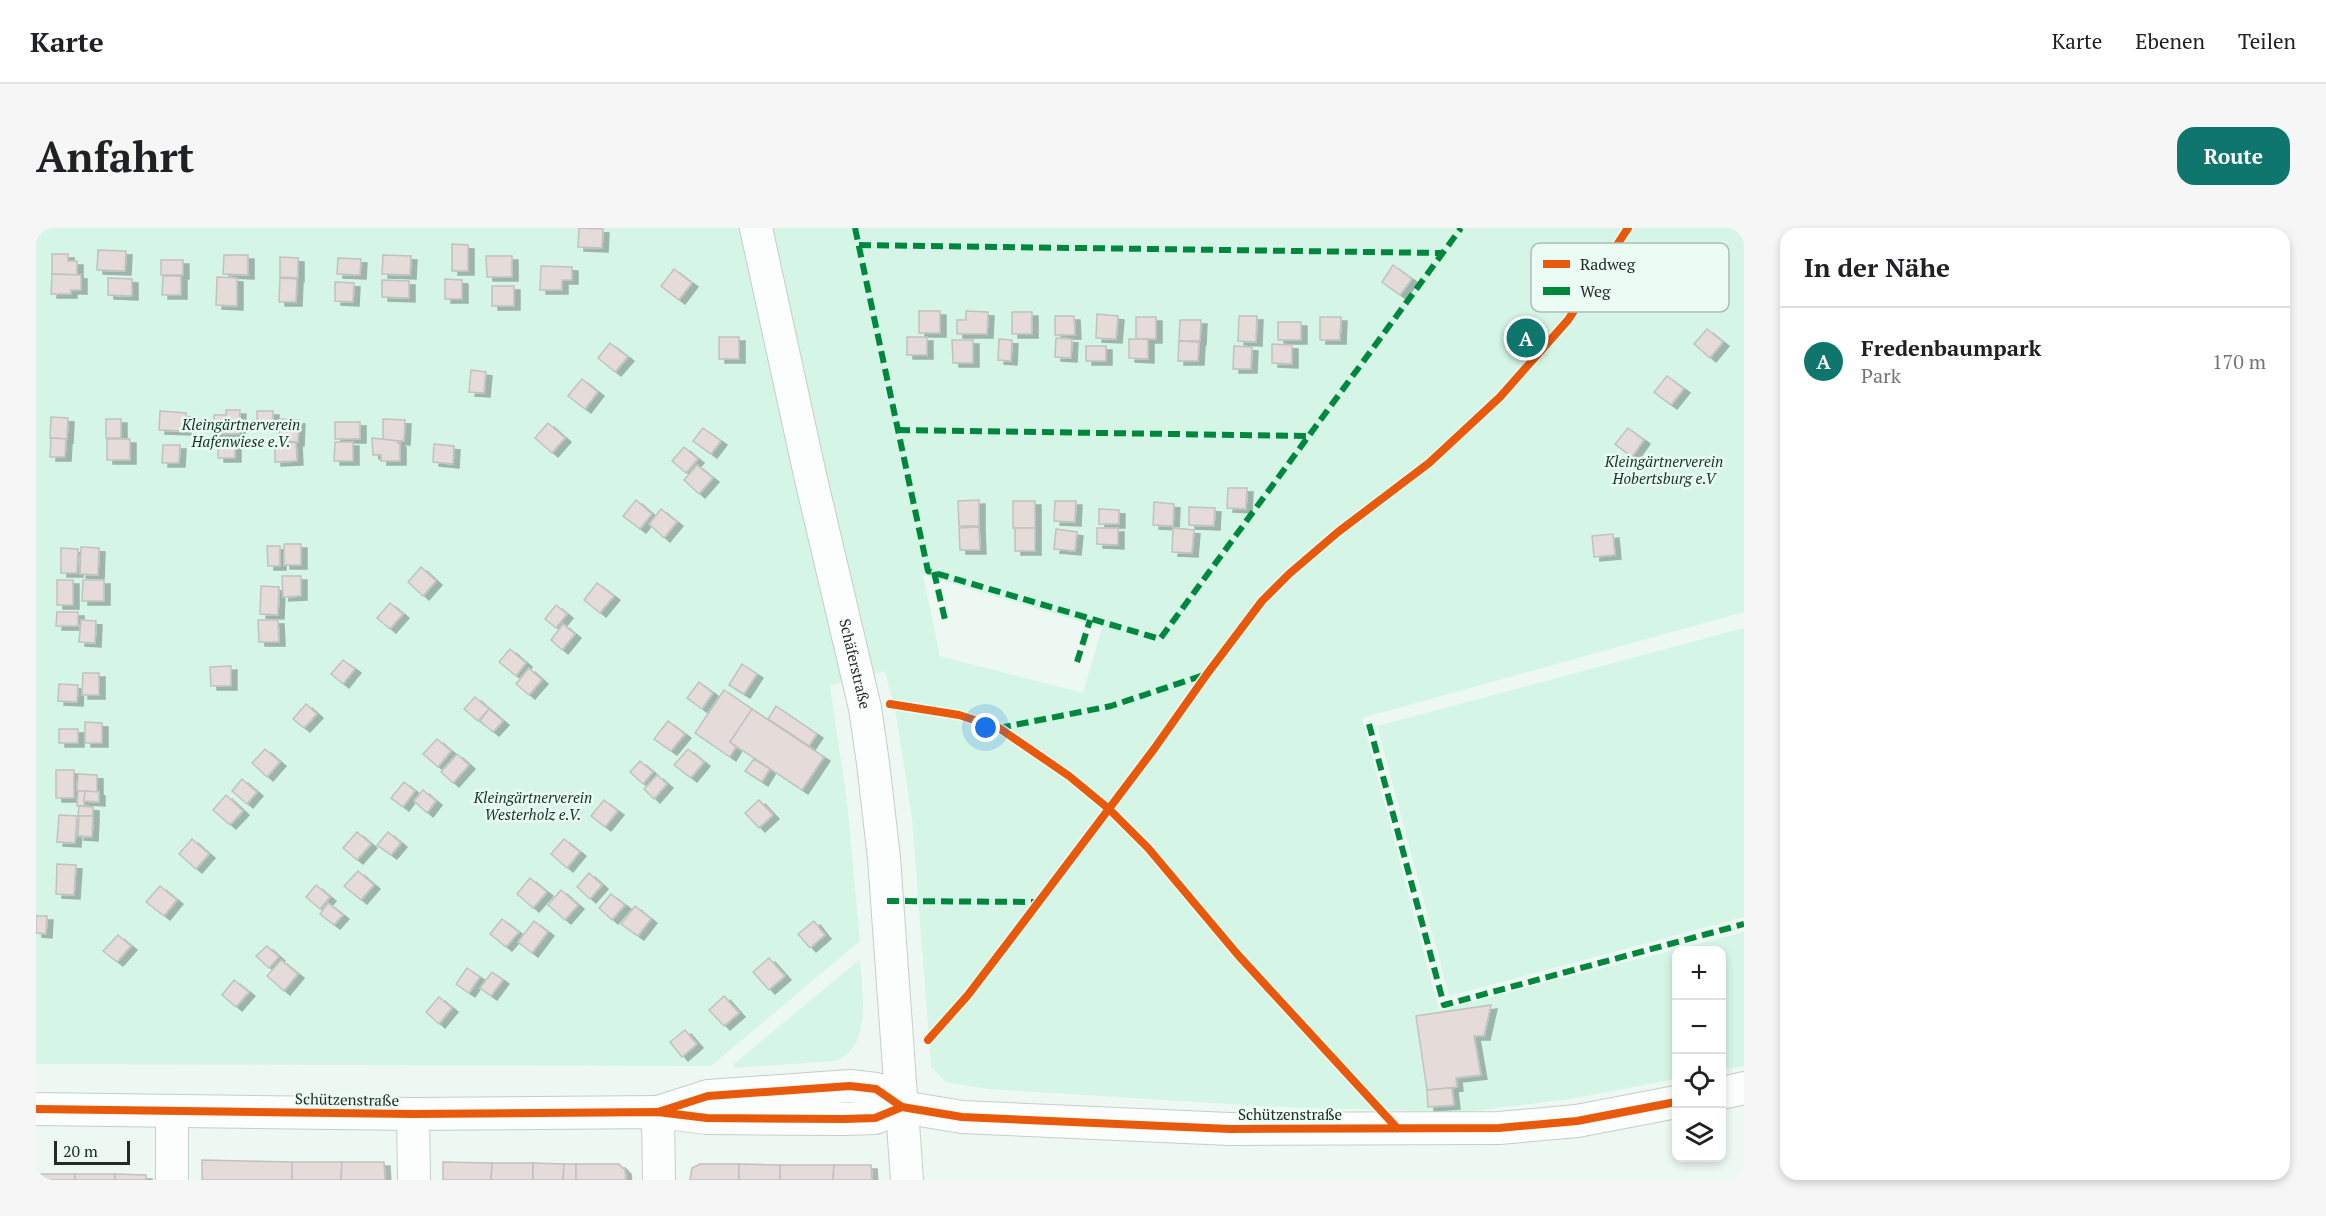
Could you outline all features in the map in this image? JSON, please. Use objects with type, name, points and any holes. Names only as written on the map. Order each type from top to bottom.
[{"type":"street","name":"Schäferstraße","points":[[756,228],[807,464],[865,708],[884,858],[907,1180]]},
{"type":"street","name":"Schützenstraße","points":[[36,1109],[413,1114],[658,1112],[708,1096],[850,1086],[876,1089],[903,1107],[971,1118],[1230,1130],[1499,1128],[1576,1121],[1672,1103]]},
{"type":"street","points":[[1726,1092],[1744,1088]]},
{"type":"street","points":[[172,1111],[172,1180]]},
{"type":"street","points":[[658,1112],[660,1180]]},
{"type":"street","points":[[413,1114],[414,1180]]},
{"type":"green space","points":[[36,228],[1744,228],[1744,612],[1362,718],[1439,1010],[1672,950],[1672,1080],[1571,1099],[1465,1112],[1276,1107],[988,1089],[946,1082],[931,1067],[912,818],[896,715],[885,671],[830,686],[847,801],[860,941],[711,1066],[36,1064]],"holes":[[[923,575],[1102,628],[1083,693],[940,656]]]},
{"type":"green space","points":[[1744,628],[1744,917],[1449,996],[1377,726]]},
{"type":"green space","points":[[1744,932],[1744,1066],[1726,1069],[1726,946],[1689,946]]},
{"type":"green space","points":[[860,959],[862,1017],[855,1044],[847,1054],[835,1061],[733,1068],[735,1063]]},
{"type":"building","points":[[579,228],[603,229],[602,248],[578,247]]},
{"type":"building","points":[[452,244],[468,245],[468,271],[452,271]]},
{"type":"building","points":[[98,250],[126,251],[125,271],[97,270]]},
{"type":"building","points":[[52,254],[68,254],[68,261],[77,261],[77,275],[52,274]]},
{"type":"building","points":[[224,255],[248,255],[248,275],[223,274]]},
{"type":"building","points":[[383,255],[411,256],[410,275],[382,274]]},
{"type":"building","points":[[486,256],[512,256],[512,277],[487,277]]},
{"type":"building","points":[[280,257],[298,258],[298,278],[280,277]]},
{"type":"building","points":[[338,258],[361,259],[360,275],[337,274]]},
{"type":"building","points":[[161,260],[183,260],[183,275],[161,275]]},
{"type":"building","points":[[1393,265],[1412,279],[1400,295],[1382,282]]},
{"type":"building","points":[[541,266],[572,267],[572,280],[562,280],[562,290],[540,290]]},
{"type":"building","points":[[674,269],[692,283],[679,300],[661,286]]},
{"type":"building","points":[[52,274],[81,275],[81,290],[71,290],[71,294],[51,294]]},
{"type":"building","points":[[163,276],[181,276],[181,295],[162,295]]},
{"type":"building","points":[[217,277],[237,278],[237,306],[216,305]]},
{"type":"building","points":[[108,278],[132,279],[132,296],[108,295]]},
{"type":"building","points":[[280,278],[297,279],[296,302],[279,302]]},
{"type":"building","points":[[445,279],[462,280],[462,299],[445,299]]},
{"type":"building","points":[[382,280],[409,281],[409,298],[382,297]]},
{"type":"building","points":[[335,282],[354,283],[353,302],[335,301]]},
{"type":"building","points":[[492,286],[514,286],[514,306],[492,306]]},
{"type":"building","points":[[919,311],[940,311],[940,333],[919,333]]},
{"type":"building","points":[[966,311],[988,312],[987,334],[957,334],[957,320],[966,320]]},
{"type":"building","points":[[1012,312],[1032,312],[1032,334],[1012,334]]},
{"type":"building","points":[[1097,314],[1118,316],[1116,339],[1096,338]]},
{"type":"building","points":[[1055,316],[1074,316],[1075,335],[1055,335]]},
{"type":"building","points":[[1239,316],[1257,316],[1256,342],[1238,341]]},
{"type":"building","points":[[1136,317],[1156,317],[1156,339],[1136,339]]},
{"type":"building","points":[[1320,317],[1341,317],[1340,340],[1320,340]]},
{"type":"building","points":[[1180,320],[1201,320],[1200,341],[1179,341]]},
{"type":"building","points":[[1278,322],[1301,322],[1301,340],[1278,340]]},
{"type":"building","points":[[1707,329],[1723,342],[1710,358],[1694,344]]},
{"type":"building","points":[[719,337],[739,337],[739,359],[719,359]]},
{"type":"building","points":[[907,337],[927,337],[927,355],[907,355]]},
{"type":"building","points":[[1056,338],[1072,339],[1071,358],[1055,357]]},
{"type":"building","points":[[999,339],[1012,340],[1011,361],[998,360]]},
{"type":"building","points":[[1129,339],[1148,339],[1148,359],[1129,358]]},
{"type":"building","points":[[952,340],[973,340],[973,363],[953,363]]},
{"type":"building","points":[[1179,341],[1199,342],[1198,361],[1178,361]]},
{"type":"building","points":[[610,343],[628,357],[615,372],[598,358]]},
{"type":"building","points":[[1272,344],[1292,345],[1292,364],[1272,363]]},
{"type":"building","points":[[1086,346],[1106,346],[1106,361],[1086,361]]},
{"type":"building","points":[[1234,346],[1252,347],[1251,369],[1233,369]]},
{"type":"building","points":[[471,370],[486,372],[484,393],[469,392]]},
{"type":"building","points":[[1667,376],[1684,389],[1671,405],[1654,392]]},
{"type":"building","points":[[582,379],[598,392],[585,409],[568,396]]},
{"type":"building","points":[[226,410],[240,410],[239,434],[213,433],[214,415],[226,415]]},
{"type":"building","points":[[160,411],[186,413],[185,431],[159,430]]},
{"type":"building","points":[[257,411],[273,411],[273,426],[257,426]]},
{"type":"building","points":[[51,417],[68,418],[67,439],[50,438]]},
{"type":"building","points":[[106,419],[121,419],[121,438],[106,438]]},
{"type":"building","points":[[280,419],[299,420],[298,442],[279,441]]},
{"type":"building","points":[[383,419],[405,420],[404,441],[383,440]]},
{"type":"building","points":[[335,422],[360,422],[360,439],[335,439]]},
{"type":"building","points":[[548,423],[565,438],[552,453],[535,438]]},
{"type":"building","points":[[703,428],[721,441],[711,454],[693,441]]},
{"type":"building","points":[[1628,428],[1644,440],[1632,457],[1615,444]]},
{"type":"building","points":[[51,438],[66,439],[65,457],[50,457]]},
{"type":"building","points":[[372,438],[398,441],[400,461],[381,461],[381,455],[373,455]]},
{"type":"building","points":[[107,439],[130,439],[130,460],[107,460]]},
{"type":"building","points":[[296,442],[297,461],[275,462],[275,443]]},
{"type":"building","points":[[335,442],[353,442],[353,461],[334,461]]},
{"type":"building","points":[[218,443],[235,443],[235,458],[218,458]]},
{"type":"building","points":[[434,444],[454,446],[453,464],[433,462]]},
{"type":"building","points":[[163,445],[180,445],[179,463],[162,463]]},
{"type":"building","points":[[684,447],[698,459],[686,473],[672,461]]},
{"type":"building","points":[[697,465],[713,478],[699,494],[684,480]]},
{"type":"building","points":[[1228,488],[1247,488],[1246,509],[1227,508]]},
{"type":"building","points":[[636,500],[652,514],[640,529],[623,516]]},
{"type":"building","points":[[979,500],[979,526],[959,526],[958,501]]},
{"type":"building","points":[[1013,501],[1035,501],[1035,528],[1013,528]]},
{"type":"building","points":[[1055,501],[1076,501],[1075,522],[1054,521]]},
{"type":"building","points":[[1154,502],[1174,504],[1173,526],[1153,525]]},
{"type":"building","points":[[1189,507],[1215,508],[1214,526],[1189,525]]},
{"type":"building","points":[[661,509],[677,522],[664,538],[649,524]]},
{"type":"building","points":[[1099,509],[1119,510],[1119,524],[1099,524]]},
{"type":"building","points":[[979,527],[980,550],[960,550],[959,528]]},
{"type":"building","points":[[1015,528],[1035,528],[1035,551],[1015,551]]},
{"type":"building","points":[[1097,528],[1118,528],[1118,545],[1097,544]]},
{"type":"building","points":[[1173,528],[1194,530],[1192,553],[1172,552]]},
{"type":"building","points":[[1056,529],[1077,532],[1075,551],[1054,549]]},
{"type":"building","points":[[1613,534],[1615,555],[1594,557],[1592,536]]},
{"type":"building","points":[[284,544],[301,544],[301,565],[284,565]]},
{"type":"building","points":[[267,546],[280,546],[280,566],[268,566]]},
{"type":"building","points":[[81,547],[99,548],[98,575],[80,574]]},
{"type":"building","points":[[61,548],[78,549],[77,573],[61,573]]},
{"type":"building","points":[[421,567],[436,581],[423,596],[408,582]]},
{"type":"building","points":[[282,576],[301,576],[301,596],[283,597]]},
{"type":"building","points":[[57,580],[73,580],[73,605],[57,605]]},
{"type":"building","points":[[83,580],[104,580],[104,601],[82,601]]},
{"type":"building","points":[[597,583],[614,596],[600,613],[584,600]]},
{"type":"building","points":[[261,586],[279,587],[278,615],[260,614]]},
{"type":"building","points":[[390,603],[403,614],[390,629],[377,618]]},
{"type":"building","points":[[556,605],[567,614],[556,628],[545,619]]},
{"type":"building","points":[[57,612],[78,612],[78,626],[56,626]]},
{"type":"building","points":[[81,620],[96,621],[95,643],[79,642]]},
{"type":"building","points":[[258,620],[278,620],[279,642],[259,642]]},
{"type":"building","points":[[563,624],[575,634],[562,650],[551,640]]},
{"type":"building","points":[[510,649],[526,663],[516,676],[499,662]]},
{"type":"building","points":[[343,660],[355,669],[343,684],[331,674]]},
{"type":"building","points":[[742,664],[757,674],[744,694],[729,685]]},
{"type":"building","points":[[231,666],[231,686],[211,686],[210,667]]},
{"type":"building","points":[[529,668],[542,680],[529,695],[516,684]]},
{"type":"building","points":[[83,673],[99,673],[99,695],[82,695]]},
{"type":"building","points":[[699,682],[713,693],[702,709],[687,698]]},
{"type":"building","points":[[59,684],[78,685],[77,702],[58,701]]},
{"type":"building","points":[[724,690],[752,709],[730,742],[736,747],[730,757],[695,733]]},
{"type":"building","points":[[475,697],[489,709],[478,721],[464,709]]},
{"type":"building","points":[[306,704],[317,714],[304,728],[293,719]]},
{"type":"building","points":[[776,706],[817,734],[809,746],[768,719]]},
{"type":"building","points":[[489,709],[503,721],[493,732],[480,721]]},
{"type":"building","points":[[752,709],[824,757],[802,790],[730,742]]},
{"type":"building","points":[[668,721],[685,734],[671,751],[654,739]]},
{"type":"building","points":[[85,722],[102,723],[102,743],[85,743]]},
{"type":"building","points":[[59,729],[78,729],[78,743],[59,743]]},
{"type":"building","points":[[437,739],[451,751],[438,767],[423,754]]},
{"type":"building","points":[[265,749],[280,762],[267,777],[252,763]]},
{"type":"building","points":[[688,749],[704,762],[691,778],[674,765]]},
{"type":"building","points":[[457,754],[469,765],[453,783],[441,772]]},
{"type":"building","points":[[754,759],[770,769],[762,782],[745,771]]},
{"type":"building","points":[[640,761],[653,772],[643,784],[630,772]]},
{"type":"building","points":[[56,770],[74,770],[74,798],[56,798]]},
{"type":"building","points":[[78,774],[97,775],[97,792],[77,791]]},
{"type":"building","points":[[657,775],[667,784],[654,799],[644,789]]},
{"type":"building","points":[[242,779],[257,792],[247,804],[232,791]]},
{"type":"building","points":[[404,782],[415,791],[403,807],[391,798]]},
{"type":"building","points":[[423,790],[436,801],[427,813],[414,801]]},
{"type":"building","points":[[78,791],[85,791],[84,806],[77,806]]},
{"type":"building","points":[[85,791],[99,792],[99,802],[84,801]]},
{"type":"building","points":[[226,795],[243,811],[230,825],[213,810]]},
{"type":"building","points":[[604,800],[618,811],[605,827],[591,816]]},
{"type":"building","points":[[759,800],[773,815],[759,828],[745,813]]},
{"type":"building","points":[[79,806],[93,807],[93,816],[78,816]]},
{"type":"building","points":[[59,815],[77,816],[75,843],[57,842]]},
{"type":"building","points":[[79,816],[93,816],[92,837],[78,836]]},
{"type":"building","points":[[357,832],[371,844],[357,860],[343,848]]},
{"type":"building","points":[[388,832],[401,843],[391,855],[377,845]]},
{"type":"building","points":[[192,839],[209,854],[196,869],[179,854]]},
{"type":"building","points":[[564,839],[580,852],[567,868],[551,854]]},
{"type":"building","points":[[57,864],[76,865],[74,895],[56,894]]},
{"type":"building","points":[[358,871],[374,885],[361,900],[344,886]]},
{"type":"building","points":[[589,873],[602,885],[590,899],[577,887]]},
{"type":"building","points":[[530,878],[547,892],[533,908],[517,894]]},
{"type":"building","points":[[316,885],[330,897],[320,909],[306,897]]},
{"type":"building","points":[[160,886],[177,900],[164,916],[146,902]]},
{"type":"building","points":[[561,890],[578,905],[565,920],[548,905]]},
{"type":"building","points":[[611,894],[625,905],[612,920],[599,908]]},
{"type":"building","points":[[328,903],[343,915],[334,925],[320,914]]},
{"type":"building","points":[[635,906],[651,919],[638,936],[621,924]]},
{"type":"building","points":[[36,916],[47,916],[46,934],[36,933]]},
{"type":"building","points":[[502,919],[519,932],[506,947],[490,934]]},
{"type":"building","points":[[534,921],[548,932],[532,953],[518,942]]},
{"type":"building","points":[[814,921],[825,935],[810,948],[798,934]]},
{"type":"building","points":[[118,935],[131,946],[117,962],[103,951]]},
{"type":"building","points":[[267,946],[279,957],[269,968],[256,956]]},
{"type":"building","points":[[769,958],[785,976],[769,990],[753,972]]},
{"type":"building","points":[[281,960],[298,974],[284,991],[267,976]]},
{"type":"building","points":[[467,968],[480,977],[469,993],[456,984]]},
{"type":"building","points":[[492,972],[503,980],[491,996],[480,988]]},
{"type":"building","points":[[234,980],[249,992],[236,1007],[222,995]]},
{"type":"building","points":[[724,996],[739,1013],[724,1026],[709,1010]]},
{"type":"building","points":[[439,997],[452,1008],[439,1024],[426,1012]]},
{"type":"building","points":[[1491,1005],[1484,1036],[1474,1036],[1481,1075],[1456,1078],[1457,1087],[1427,1090],[1416,1016]]},
{"type":"building","points":[[685,1030],[697,1044],[682,1057],[670,1042]]},
{"type":"building","points":[[1452,1088],[1454,1105],[1428,1107],[1427,1090]]},
{"type":"building","points":[[202,1160],[292,1162],[292,1180],[202,1180]]},
{"type":"building","points":[[292,1162],[342,1162],[341,1180],[292,1180]]},
{"type":"building","points":[[342,1162],[384,1162],[385,1180],[341,1180]]},
{"type":"building","points":[[443,1162],[492,1163],[491,1180],[443,1180]]},
{"type":"building","points":[[492,1163],[533,1163],[533,1180],[491,1180]]},
{"type":"building","points":[[533,1163],[564,1164],[563,1180],[533,1180]]},
{"type":"building","points":[[564,1164],[576,1164],[576,1180],[563,1180]]},
{"type":"building","points":[[576,1164],[619,1164],[625,1170],[626,1180],[576,1180]]},
{"type":"building","points":[[700,1164],[739,1164],[739,1180],[690,1180],[692,1168]]},
{"type":"building","points":[[739,1164],[780,1165],[780,1180],[739,1180]]},
{"type":"building","points":[[780,1165],[834,1165],[833,1180],[780,1180]]},
{"type":"building","points":[[834,1165],[871,1165],[872,1180],[833,1180]]},
{"type":"building","points":[[36,1174],[75,1174],[75,1180],[36,1180]]},
{"type":"building","points":[[75,1174],[115,1174],[115,1180],[75,1180]]},
{"type":"building","points":[[115,1174],[146,1175],[146,1180],[115,1180]]},
{"type":"marked path","points":[[855,228],[928,571],[1160,639],[1461,228]]},
{"type":"marked path","points":[[859,245],[1443,253]]},
{"type":"marked path","points":[[898,430],[1309,436]]},
{"type":"marked path","points":[[934,572],[946,624]]},
{"type":"marked path","points":[[1077,662],[1090,620]]},
{"type":"marked path","points":[[999,728],[1111,706],[1207,674]]},
{"type":"marked path","points":[[1369,724],[1444,1005],[1744,924]]},
{"type":"marked path","points":[[887,901],[1039,902]]},
{"type":"cycle path","points":[[1618,243],[1628,228]]},
{"type":"cycle path","points":[[928,1040],[968,995],[1019,928],[1262,601],[1289,574],[1338,532],[1429,463],[1500,397],[1573,312]]},
{"type":"cycle path","points":[[890,704],[959,715],[999,728],[1069,776],[1109,809],[1148,848],[1238,955],[1397,1128]]},
{"type":"cycle path","points":[[658,1112],[708,1096],[850,1086],[876,1089],[902,1107],[962,1117],[1230,1129],[1499,1128],[1577,1121],[1672,1103]]},
{"type":"cycle path","points":[[36,1109],[413,1114],[658,1112],[707,1118],[844,1119],[875,1118],[902,1107]]},
{"type":"place","name":"Fredenbaumpark","points":[[1526,338]]},
{"type":"park label","name":"Kleingärtnerverein Hafenwiese e.V.","points":[[241,434]]},
{"type":"park label","name":"Kleingärtnerverein Hobertsburg e.V","points":[[1664,470]]},
{"type":"park label","name":"Kleingärtnerverein Westerholz e.V.","points":[[533,806]]}]
